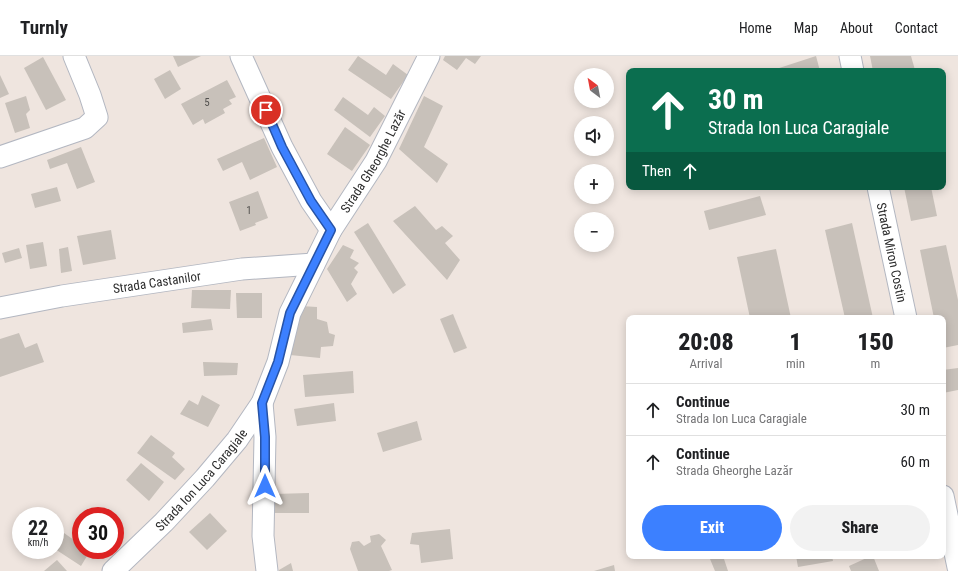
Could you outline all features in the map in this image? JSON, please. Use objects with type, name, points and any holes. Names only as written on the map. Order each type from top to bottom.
[{"type":"street","points":[[0,157],[85,128],[97,117],[90,95],[74,56]]},
{"type":"street","points":[[241,56],[282,147],[311,201],[331,230]]},
{"type":"street","name":"Strada Gheorghe Lazăr","points":[[314,264],[331,230],[376,161],[429,56]]},
{"type":"street","points":[[850,56],[853,68]]},
{"type":"street","name":"Strada Miron Costin","points":[[879,190],[905,315]]},
{"type":"street","name":"Strada Castanilor","points":[[0,308],[62,296],[242,269],[314,264]]},
{"type":"street","name":"Strada Ion Luca Caragiale","points":[[113,571],[164,522],[205,478],[237,440],[262,403],[278,362],[290,313],[314,264]]},
{"type":"street","points":[[262,403],[265,444],[263,536],[267,571]]},
{"type":"street","points":[[946,510],[958,567]]},
{"type":"building","points":[[173,56],[201,56],[178,67]]},
{"type":"building","points":[[358,56],[386,75],[393,64],[408,75],[391,99],[348,70]]},
{"type":"building","points":[[445,56],[481,56],[475,64],[466,58],[457,70],[443,60]]},
{"type":"building","points":[[816,56],[819,68],[779,68]]},
{"type":"building","points":[[870,56],[911,56],[914,68],[872,68]]},
{"type":"building","points":[[43,57],[66,100],[46,110],[24,68]]},
{"type":"building","points":[[170,70],[181,89],[165,99],[154,79]]},
{"type":"building","points":[[0,75],[9,94],[0,98]]},
{"type":"building","points":[[227,80],[236,97],[229,100],[232,104],[223,109],[225,113],[205,124],[203,119],[193,125],[181,104]]},
{"type":"building","points":[[26,96],[30,110],[26,114],[30,128],[15,133],[5,103]]},
{"type":"building","points":[[424,96],[443,106],[424,147],[448,164],[437,183],[399,149]]},
{"type":"building","points":[[343,97],[368,115],[374,107],[385,116],[370,137],[334,110]]},
{"type":"building","points":[[345,127],[370,145],[352,171],[327,154]]},
{"type":"building","points":[[264,138],[277,167],[250,180],[242,162],[223,171],[217,159]]},
{"type":"building","points":[[81,147],[95,182],[77,189],[67,163],[50,169],[47,160]]},
{"type":"building","points":[[57,187],[61,201],[35,208],[31,194]]},
{"type":"building","points":[[905,190],[932,190],[937,216],[911,221]]},
{"type":"building","points":[[258,191],[268,218],[255,223],[256,225],[240,231],[229,202]]},
{"type":"building","points":[[760,196],[766,215],[709,230],[704,211]]},
{"type":"building","points":[[415,206],[436,230],[442,226],[453,236],[445,243],[460,260],[447,280],[393,221]]},
{"type":"building","points":[[368,223],[406,285],[393,294],[354,232]]},
{"type":"building","points":[[852,223],[872,315],[844,315],[825,230]]},
{"type":"building","points":[[111,230],[116,259],[83,265],[77,236]]},
{"type":"building","points":[[43,242],[47,266],[30,269],[26,245]]},
{"type":"building","points":[[343,245],[354,250],[350,258],[359,263],[354,268],[358,272],[351,284],[357,294],[347,302],[327,269]]},
{"type":"building","points":[[946,245],[958,300],[958,345],[946,347],[946,315],[933,315],[920,250]]},
{"type":"building","points":[[68,247],[72,271],[61,273],[59,249]]},
{"type":"building","points":[[19,248],[22,258],[5,263],[2,253]]},
{"type":"building","points":[[776,249],[790,315],[749,315],[737,257]]},
{"type":"building","points":[[192,290],[231,290],[230,309],[191,308]]},
{"type":"building","points":[[236,293],[262,293],[262,318],[237,318]]},
{"type":"building","points":[[301,306],[317,307],[317,319],[327,322],[329,333],[335,335],[333,346],[321,347],[320,358],[290,355]]},
{"type":"building","points":[[453,314],[467,348],[454,353],[440,319]]},
{"type":"building","points":[[211,319],[213,330],[183,333],[182,323]]},
{"type":"building","points":[[19,333],[25,348],[37,343],[44,362],[0,377],[0,339]]},
{"type":"building","points":[[203,362],[238,363],[237,375],[204,376]]},
{"type":"building","points":[[958,368],[958,390],[946,392],[946,370]]},
{"type":"building","points":[[353,371],[354,393],[305,397],[303,375]]},
{"type":"building","points":[[202,395],[220,405],[208,427],[180,414],[189,400],[198,405]]},
{"type":"building","points":[[334,403],[336,421],[297,426],[294,409]]},
{"type":"building","points":[[417,421],[422,440],[383,452],[377,433]]},
{"type":"building","points":[[151,435],[175,453],[172,457],[185,469],[175,480],[137,453]]},
{"type":"building","points":[[141,463],[164,482],[149,501],[126,480]]},
{"type":"building","points":[[309,493],[309,513],[274,513],[274,494]]},
{"type":"building","points":[[210,513],[227,531],[207,550],[189,532]]},
{"type":"building","points":[[450,529],[453,559],[421,563],[419,545],[410,544],[412,533]]},
{"type":"building","points":[[64,533],[72,539],[72,559],[85,559],[81,566],[64,555]]},
{"type":"building","points":[[379,534],[386,540],[381,546],[392,570],[358,571],[350,549],[352,542],[359,541],[364,546],[371,542],[370,536]]},
{"type":"building","points":[[710,559],[724,559],[728,571],[715,571]]},
{"type":"building","points":[[797,559],[833,559],[833,561],[798,567]]},
{"type":"building","points":[[864,559],[874,559],[879,571],[851,571],[849,566]]},
{"type":"building","points":[[57,560],[67,571],[44,571]]},
{"type":"building","points":[[291,563],[293,571],[279,571],[279,570]]},
{"type":"building","points":[[614,565],[615,571],[594,571]]},
{"type":"route","points":[[265,486],[265,437],[262,403],[278,362],[290,313],[331,230],[311,201],[282,147],[266,110]]}]
